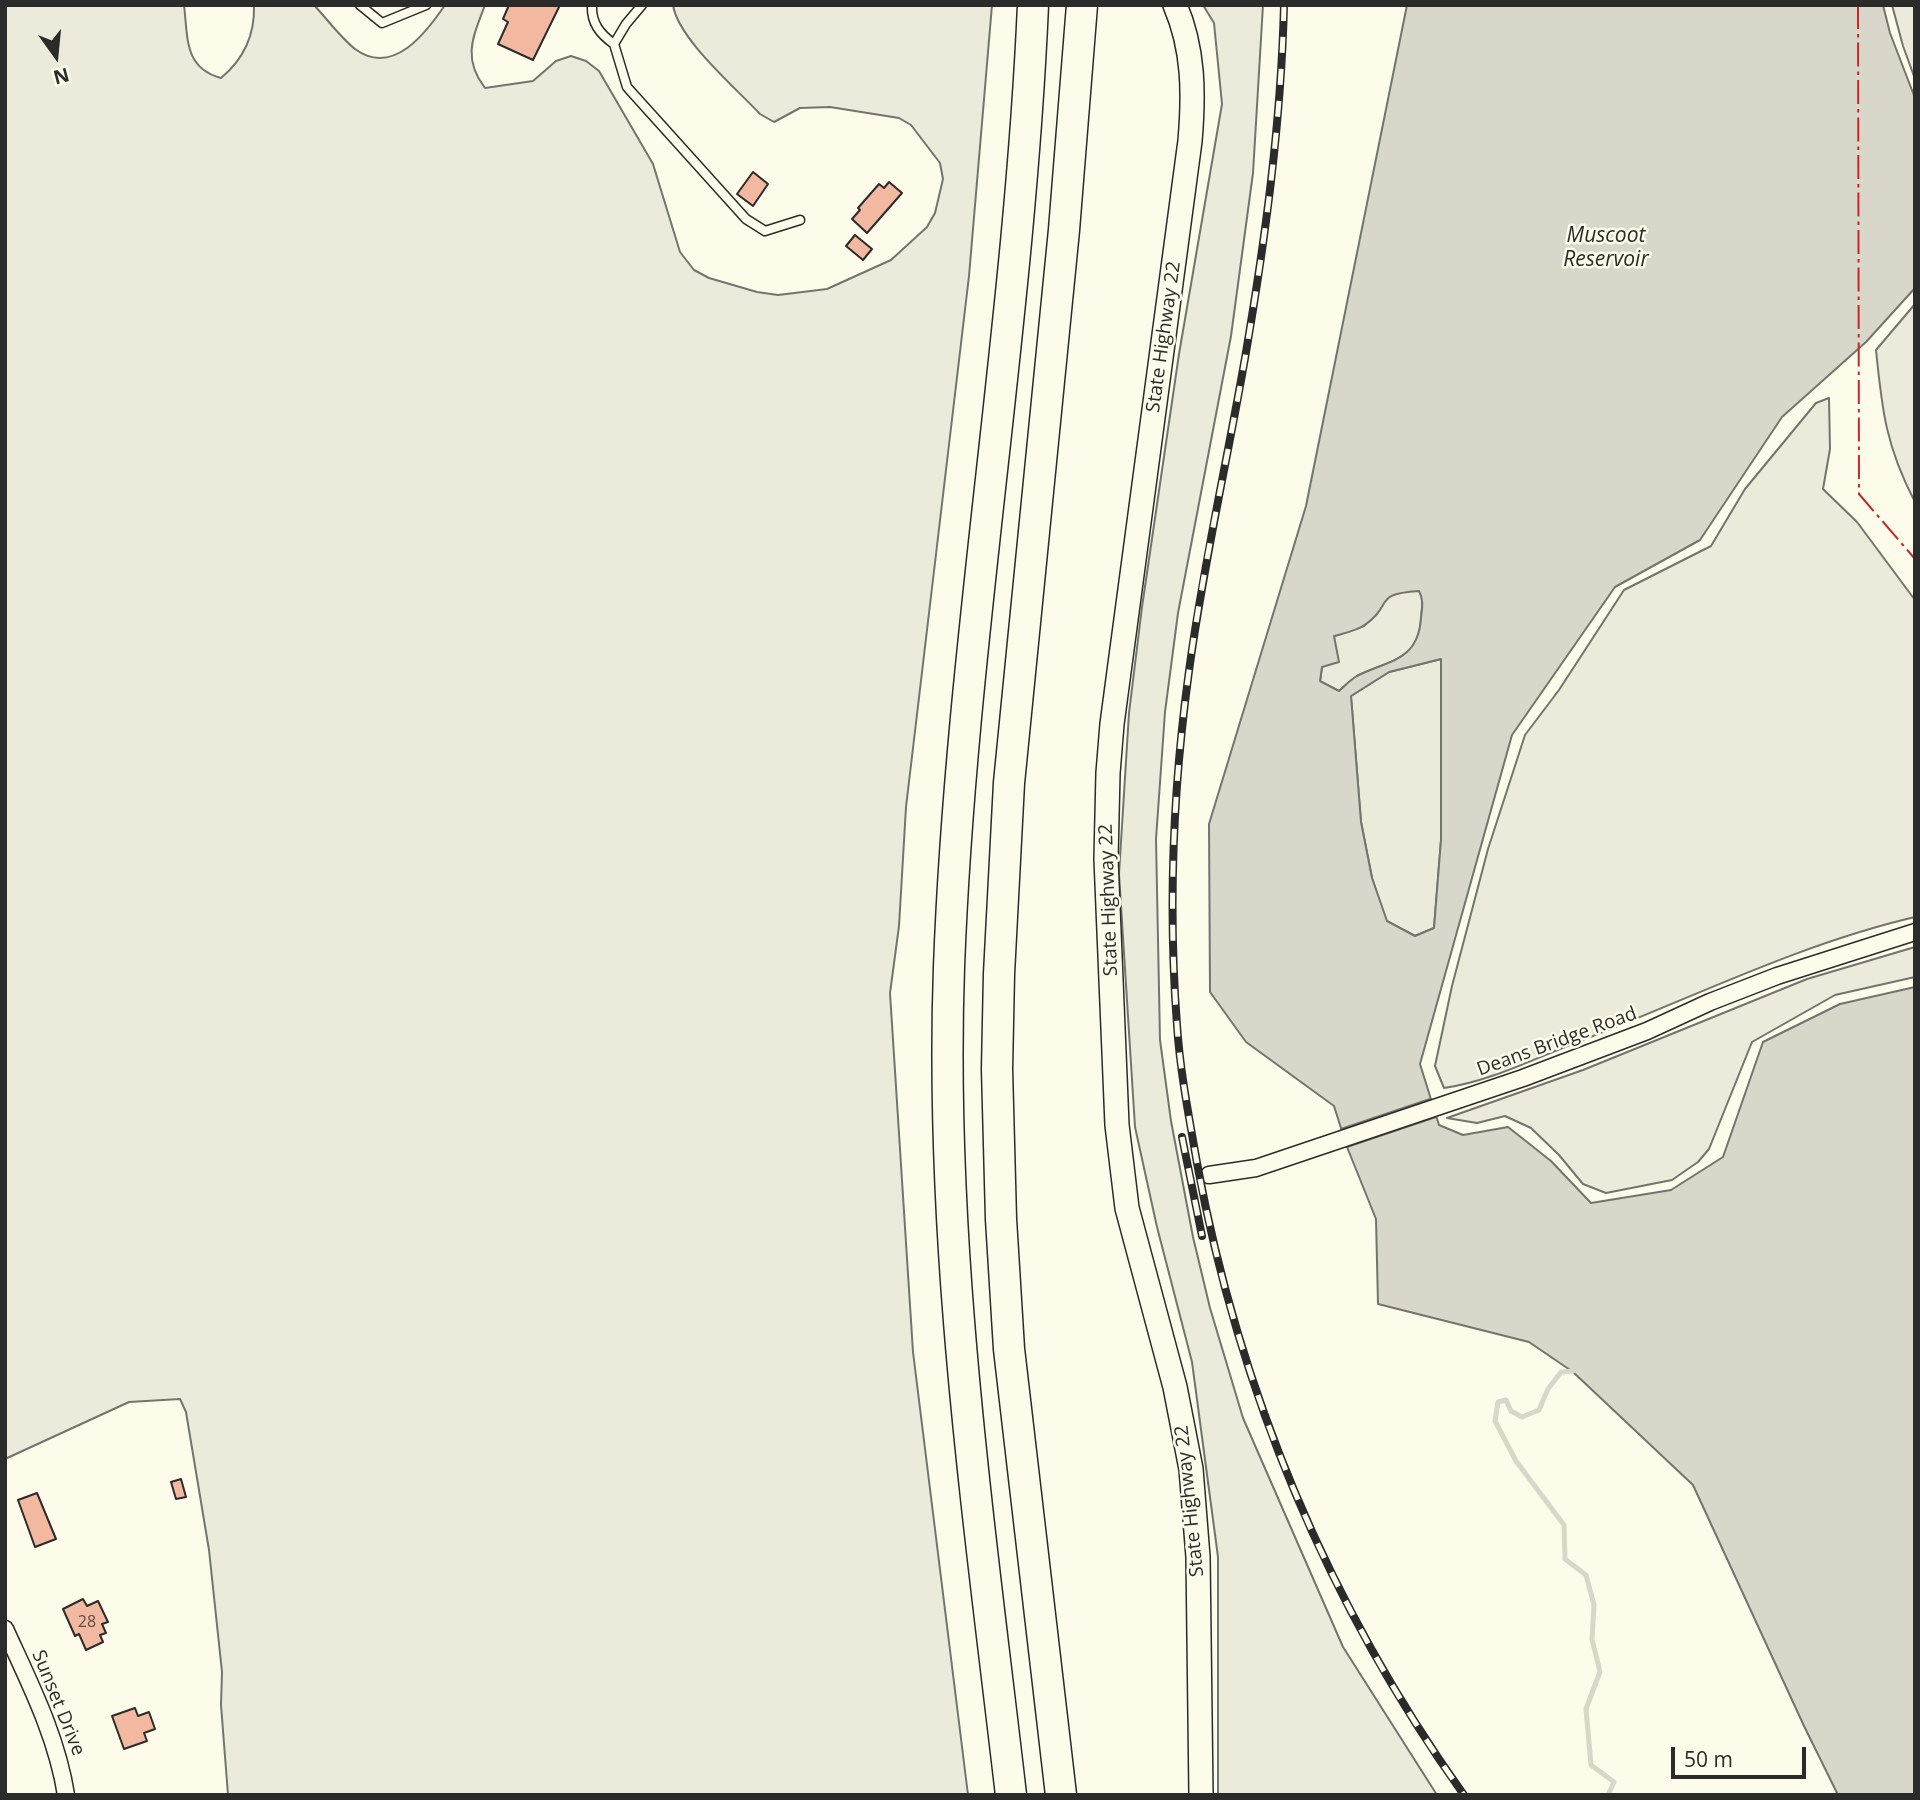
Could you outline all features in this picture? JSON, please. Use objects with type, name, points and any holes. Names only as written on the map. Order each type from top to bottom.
[{"type":"highway","points":[[1011,1795],[961,1353],[951,1205],[947,1068],[960,777],[1017,225],[1034,5]]},
{"type":"highway","points":[[1061,1795],[1009,1349],[1002,1231],[998,1069],[1000,933],[1009,783],[1064,230],[1082,5]]},
{"type":"main road","name":"State Highway 22","points":[[1175,5],[1183,26],[1191,68],[1193,100],[1190,141],[1112,724],[1106,859],[1121,1168],[1137,1249],[1175,1387],[1191,1469],[1195,1508],[1201,1795]]},
{"type":"street","name":"Deans Bridge Road","points":[[1209,1175],[1256,1168],[1434,1108],[1587,1055],[1777,976],[1915,932]]},
{"type":"street","name":"Sunset Drive","points":[[5,1629],[45,1718],[62,1770],[66,1795]]},
{"type":"lane","points":[[360,5],[382,23],[426,5]]},
{"type":"lane","points":[[592,5],[591,15],[601,34],[614,44],[626,87],[746,219],[765,231],[800,219]]},
{"type":"lane","points":[[614,44],[642,5]]},
{"type":"shaded area","points":[[5,5],[184,5],[188,40],[194,59],[200,67],[221,78],[236,63],[246,46],[254,16],[254,5],[314,5],[355,49],[369,56],[382,58],[395,55],[418,39],[445,5],[485,5],[474,37],[472,57],[478,77],[485,88],[533,81],[556,61],[571,56],[586,61],[599,71],[653,164],[680,252],[694,270],[709,278],[757,292],[778,295],[827,289],[891,260],[927,227],[935,213],[943,179],[940,163],[911,125],[899,118],[830,107],[800,108],[774,122],[760,114],[696,48],[685,33],[673,5],[992,5],[969,276],[906,807],[899,926],[890,993],[913,1352],[968,1795],[228,1795],[221,1705],[222,1672],[209,1550],[186,1412],[180,1399],[129,1402],[5,1459]]},
{"type":"shaded area","points":[[1203,5],[1263,5],[1253,173],[1231,336],[1178,613],[1165,712],[1156,839],[1160,1040],[1171,1121],[1193,1237],[1210,1308],[1243,1418],[1343,1647],[1437,1795],[1218,1795],[1218,1557],[1192,1362],[1157,1227],[1135,1127],[1119,874],[1129,713],[1142,607],[1179,354],[1222,104],[1214,23]]},
{"type":"shaded area","points":[[1892,5],[1915,5],[1915,79],[1903,46]]},
{"type":"shaded area","points":[[1915,304],[1915,502],[1891,446],[1876,350]]},
{"type":"shaded area","points":[[1829,398],[1830,449],[1823,489],[1857,522],[1915,600],[1915,917],[1783,958],[1508,1070],[1444,1088],[1435,1066],[1452,986],[1488,849],[1525,735],[1559,690],[1624,590],[1711,546],[1745,489],[1816,403]]},
{"type":"shaded area","points":[[1419,590],[1422,603],[1419,632],[1408,651],[1400,658],[1357,676],[1339,691],[1320,682],[1322,667],[1334,636],[1364,626],[1377,614],[1384,599],[1398,592]]},
{"type":"shaded area","points":[[1441,659],[1441,840],[1434,928],[1415,936],[1386,921],[1372,878],[1361,822],[1351,696],[1389,672]]},
{"type":"shaded area","points":[[1915,947],[1915,977],[1835,995],[1752,1042],[1709,1149],[1698,1162],[1672,1180],[1606,1193],[1583,1184],[1559,1155],[1531,1128],[1505,1116],[1477,1123],[1447,1118],[1583,1070],[1807,979]]},
{"type":"water","name":"Muscoot Reservoir","points":[[1407,5],[1883,5],[1890,33],[1915,98],[1915,288],[1866,342],[1782,417],[1700,540],[1615,587],[1512,735],[1420,1064],[1439,1125],[1463,1135],[1508,1127],[1551,1161],[1591,1203],[1671,1190],[1723,1157],[1763,1042],[1840,1004],[1915,987],[1915,1795],[1838,1795],[1693,1485],[1573,1372],[1529,1342],[1378,1304],[1376,1219],[1334,1106],[1246,1042],[1210,992],[1209,824],[1306,506]],"holes":[[[1419,591],[1422,598],[1419,632],[1408,651],[1400,658],[1357,676],[1339,691],[1320,681],[1322,667],[1339,662],[1334,636],[1366,624],[1389,597]],[[1441,659],[1441,840],[1434,928],[1415,936],[1387,921],[1372,878],[1361,822],[1351,696],[1389,672]]]},
{"type":"pier","points":[[1430,1099],[1436,1117],[1347,1147],[1341,1129]]},
{"type":"building","points":[[509,5],[560,5],[533,60],[498,44],[508,22],[503,19]]},
{"type":"building","points":[[753,172],[768,184],[753,206],[737,194]]},
{"type":"building","points":[[889,182],[902,193],[867,233],[852,219],[879,184],[884,188]]},
{"type":"building","points":[[855,235],[872,249],[863,260],[846,246]]},
{"type":"building","points":[[181,1479],[186,1497],[176,1499],[171,1482]]},
{"type":"building","points":[[37,1493],[56,1539],[35,1547],[18,1500]]},
{"type":"building","points":[[83,1599],[87,1606],[98,1601],[108,1622],[102,1624],[106,1633],[100,1635],[103,1642],[86,1650],[79,1634],[75,1636],[63,1609]]},
{"type":"building","points":[[135,1708],[138,1716],[149,1712],[155,1729],[144,1733],[147,1741],[124,1749],[112,1716]]},
{"type":"waterway","points":[[1573,1371],[1561,1372],[1548,1389],[1539,1410],[1522,1417],[1511,1411],[1506,1400],[1498,1402],[1495,1421],[1516,1461],[1564,1525],[1565,1559],[1586,1575],[1594,1605],[1592,1639],[1600,1672],[1586,1709],[1591,1765],[1614,1782],[1608,1795]]},
{"type":"railway","points":[[1284,5],[1276,138],[1259,270],[1201,592],[1179,759],[1173,892],[1178,1042],[1197,1163],[1215,1248],[1237,1332],[1264,1414],[1331,1572],[1371,1649],[1415,1723],[1464,1795]]},
{"type":"railway","points":[[1182,1137],[1202,1236]]},
{"type":"power","points":[[1858,5],[1859,494],[1915,559]]}]
